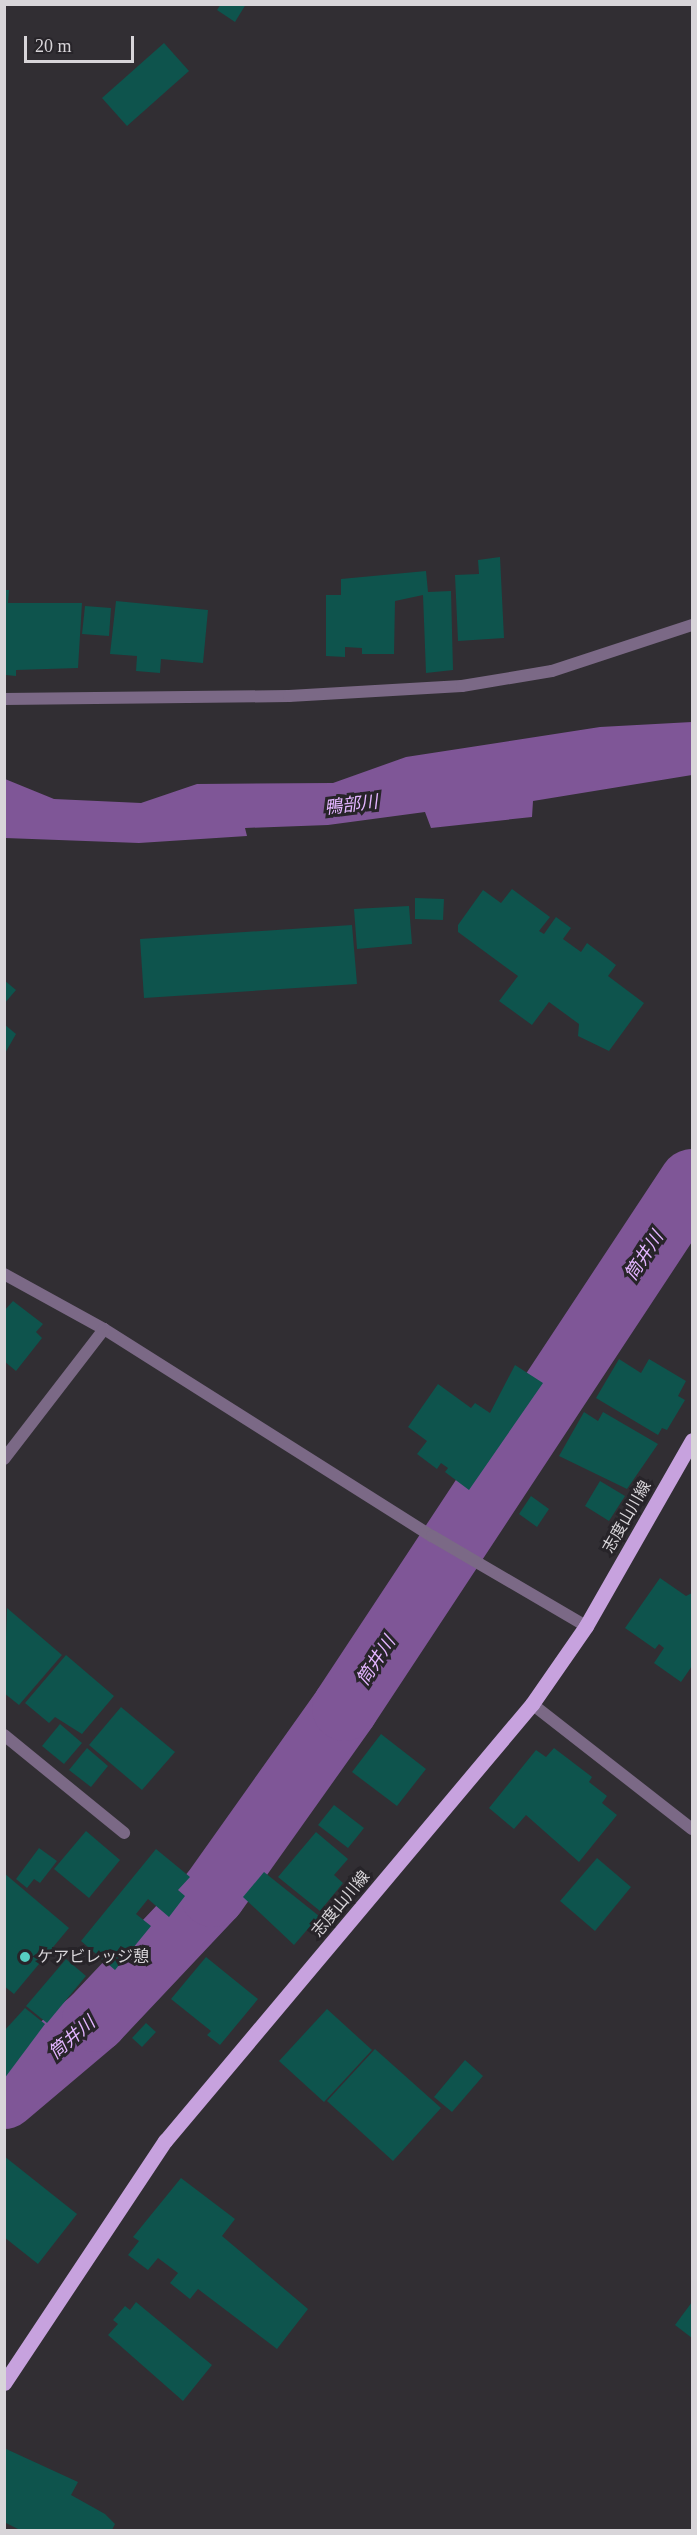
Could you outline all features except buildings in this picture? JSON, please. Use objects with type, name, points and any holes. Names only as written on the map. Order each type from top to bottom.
[{"type":"main road","name":"志度山川線","points":[[4,2383],[165,2141],[532,1704],[586,1626],[693,1440]]},
{"type":"street","points":[[4,699],[289,696],[462,686],[552,671],[693,625]]},
{"type":"street","points":[[4,1274],[104,1329],[432,1536],[472,1556],[586,1626]]},
{"type":"street","points":[[4,1459],[104,1329]]},
{"type":"street","points":[[532,1704],[693,1829]]},
{"type":"street","points":[[4,1735],[124,1833]]},
{"type":"water","name":"鴨部川","points":[[692,722],[692,775],[533,801],[532,817],[431,828],[425,812],[328,825],[245,828],[247,836],[139,843],[5,838],[5,779],[54,799],[141,803],[197,784],[333,783],[406,757],[600,727]]},
{"type":"waterway","name":"筒井川","points":[[4,2096],[95,2019],[213,1894],[345,1708],[692,1182]]},
{"type":"place","name":"ケアビレッジ憩","points":[[25,1957]]}]
